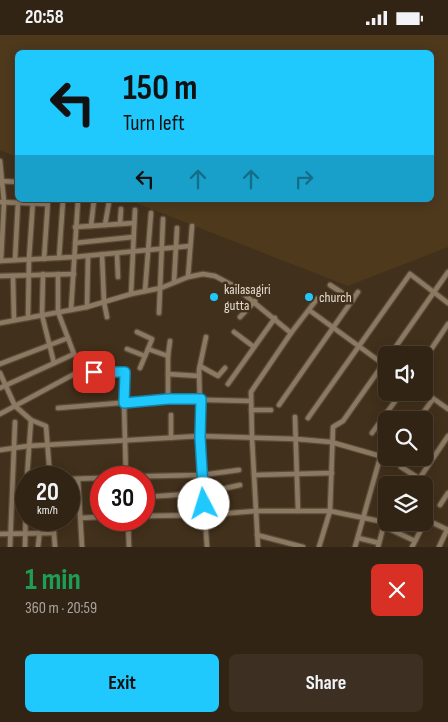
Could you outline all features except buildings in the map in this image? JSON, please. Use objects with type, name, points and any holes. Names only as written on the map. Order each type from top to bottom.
[{"type":"street","points":[[0,161],[2,202],[0,261],[117,254],[162,248],[190,247]]},
{"type":"street","points":[[1,181],[15,183]]},
{"type":"street","points":[[2,202],[18,202],[15,260]]},
{"type":"street","points":[[28,317],[32,202]]},
{"type":"street","points":[[44,259],[48,202]]},
{"type":"street","points":[[58,258],[63,202]]},
{"type":"street","points":[[71,310],[78,202]]},
{"type":"street","points":[[91,226],[94,202]]},
{"type":"street","points":[[105,225],[109,202]]},
{"type":"street","points":[[120,224],[121,209]]},
{"type":"street","points":[[131,294],[135,210]]},
{"type":"street","points":[[145,291],[150,213]]},
{"type":"street","points":[[159,313],[162,288],[163,219]]},
{"type":"street","points":[[76,227],[134,223]]},
{"type":"street","points":[[188,277],[192,226]]},
{"type":"street","points":[[174,281],[177,228]]},
{"type":"street","points":[[75,243],[133,237]]},
{"type":"street","points":[[102,254],[104,302],[107,317]]},
{"type":"street","points":[[117,254],[118,277]]},
{"type":"street","points":[[87,307],[88,256]]},
{"type":"street","points":[[396,346],[448,272]]},
{"type":"street","points":[[308,418],[410,273],[448,303]]},
{"type":"street","points":[[2,387],[74,354],[58,312],[58,274]]},
{"type":"street","points":[[0,276],[74,274]]},
{"type":"street","points":[[0,323],[87,307],[131,294],[162,288],[174,281],[203,274],[215,276],[230,283],[255,301],[292,333]]},
{"type":"street","points":[[43,275],[42,315],[54,363]]},
{"type":"street","points":[[14,276],[14,320]]},
{"type":"street","points":[[330,285],[353,301]]},
{"type":"street","points":[[279,405],[358,292]]},
{"type":"street","points":[[258,547],[251,392],[318,299]]},
{"type":"street","points":[[240,317],[255,301]]},
{"type":"street","points":[[310,310],[378,359]]},
{"type":"street","points":[[228,383],[275,318]]},
{"type":"street","points":[[433,346],[448,324]]},
{"type":"street","points":[[137,332],[152,339],[140,368]]},
{"type":"street","points":[[234,332],[254,347]]},
{"type":"street","points":[[206,337],[199,376],[201,399],[200,437],[207,547]]},
{"type":"street","points":[[0,364],[68,338]]},
{"type":"street","points":[[168,399],[170,341]]},
{"type":"street","points":[[127,349],[145,356]]},
{"type":"street","points":[[148,349],[168,356]]},
{"type":"street","points":[[200,366],[218,376],[225,368]]},
{"type":"street","points":[[0,414],[78,372],[125,372],[125,466]]},
{"type":"street","points":[[0,373],[2,387],[15,406],[30,421],[46,426],[49,466]]},
{"type":"street","points":[[319,547],[330,511],[333,426],[343,421],[378,373]]},
{"type":"street","points":[[168,374],[199,376]]},
{"type":"street","points":[[58,408],[168,399],[250,401]]},
{"type":"street","points":[[433,399],[448,409]]},
{"type":"street","points":[[372,433],[395,401]]},
{"type":"street","points":[[251,410],[271,410]]},
{"type":"street","points":[[171,415],[171,438]]},
{"type":"street","points":[[295,417],[298,511]]},
{"type":"street","points":[[27,466],[30,421]]},
{"type":"street","points":[[10,547],[15,422]]},
{"type":"street","points":[[422,476],[448,436]]},
{"type":"street","points":[[0,451],[28,446],[200,437],[296,439],[331,442],[378,455]]},
{"type":"street","points":[[355,547],[378,463]]},
{"type":"street","points":[[401,467],[415,476]]},
{"type":"street","points":[[155,476],[202,475],[239,470]]},
{"type":"street","points":[[254,475],[332,473]]},
{"type":"street","points":[[155,496],[204,493],[240,485]]},
{"type":"street","points":[[440,505],[448,493]]},
{"type":"street","points":[[234,506],[235,513]]},
{"type":"street","points":[[155,516],[205,515],[256,511],[330,511],[363,517],[378,522]]},
{"type":"street","points":[[82,547],[80,518],[90,518]]},
{"type":"street","points":[[433,523],[448,530],[439,547]]},
{"type":"street","points":[[25,531],[25,547]]},
{"type":"street","points":[[38,547],[39,531]]},
{"type":"street","points":[[128,531],[129,547]]},
{"type":"street","points":[[358,538],[379,545],[382,531]]},
{"type":"street","points":[[397,531],[415,541]]},
{"type":"street","points":[[412,547],[420,531]]},
{"type":"street","points":[[0,534],[54,533],[55,547]]},
{"type":"street","points":[[258,535],[302,547]]},
{"type":"shaded area","points":[[0,35],[448,35],[448,247],[348,286],[133,202],[434,202],[434,50],[15,50],[15,156],[0,150]]},
{"type":"place","name":"kailasagiri gutta","points":[[214,297]]},
{"type":"place","name":"church","points":[[309,297]]},
{"type":"route","points":[[94,372],[125,372],[124,403],[168,399],[201,399],[200,437],[204,504]]}]
